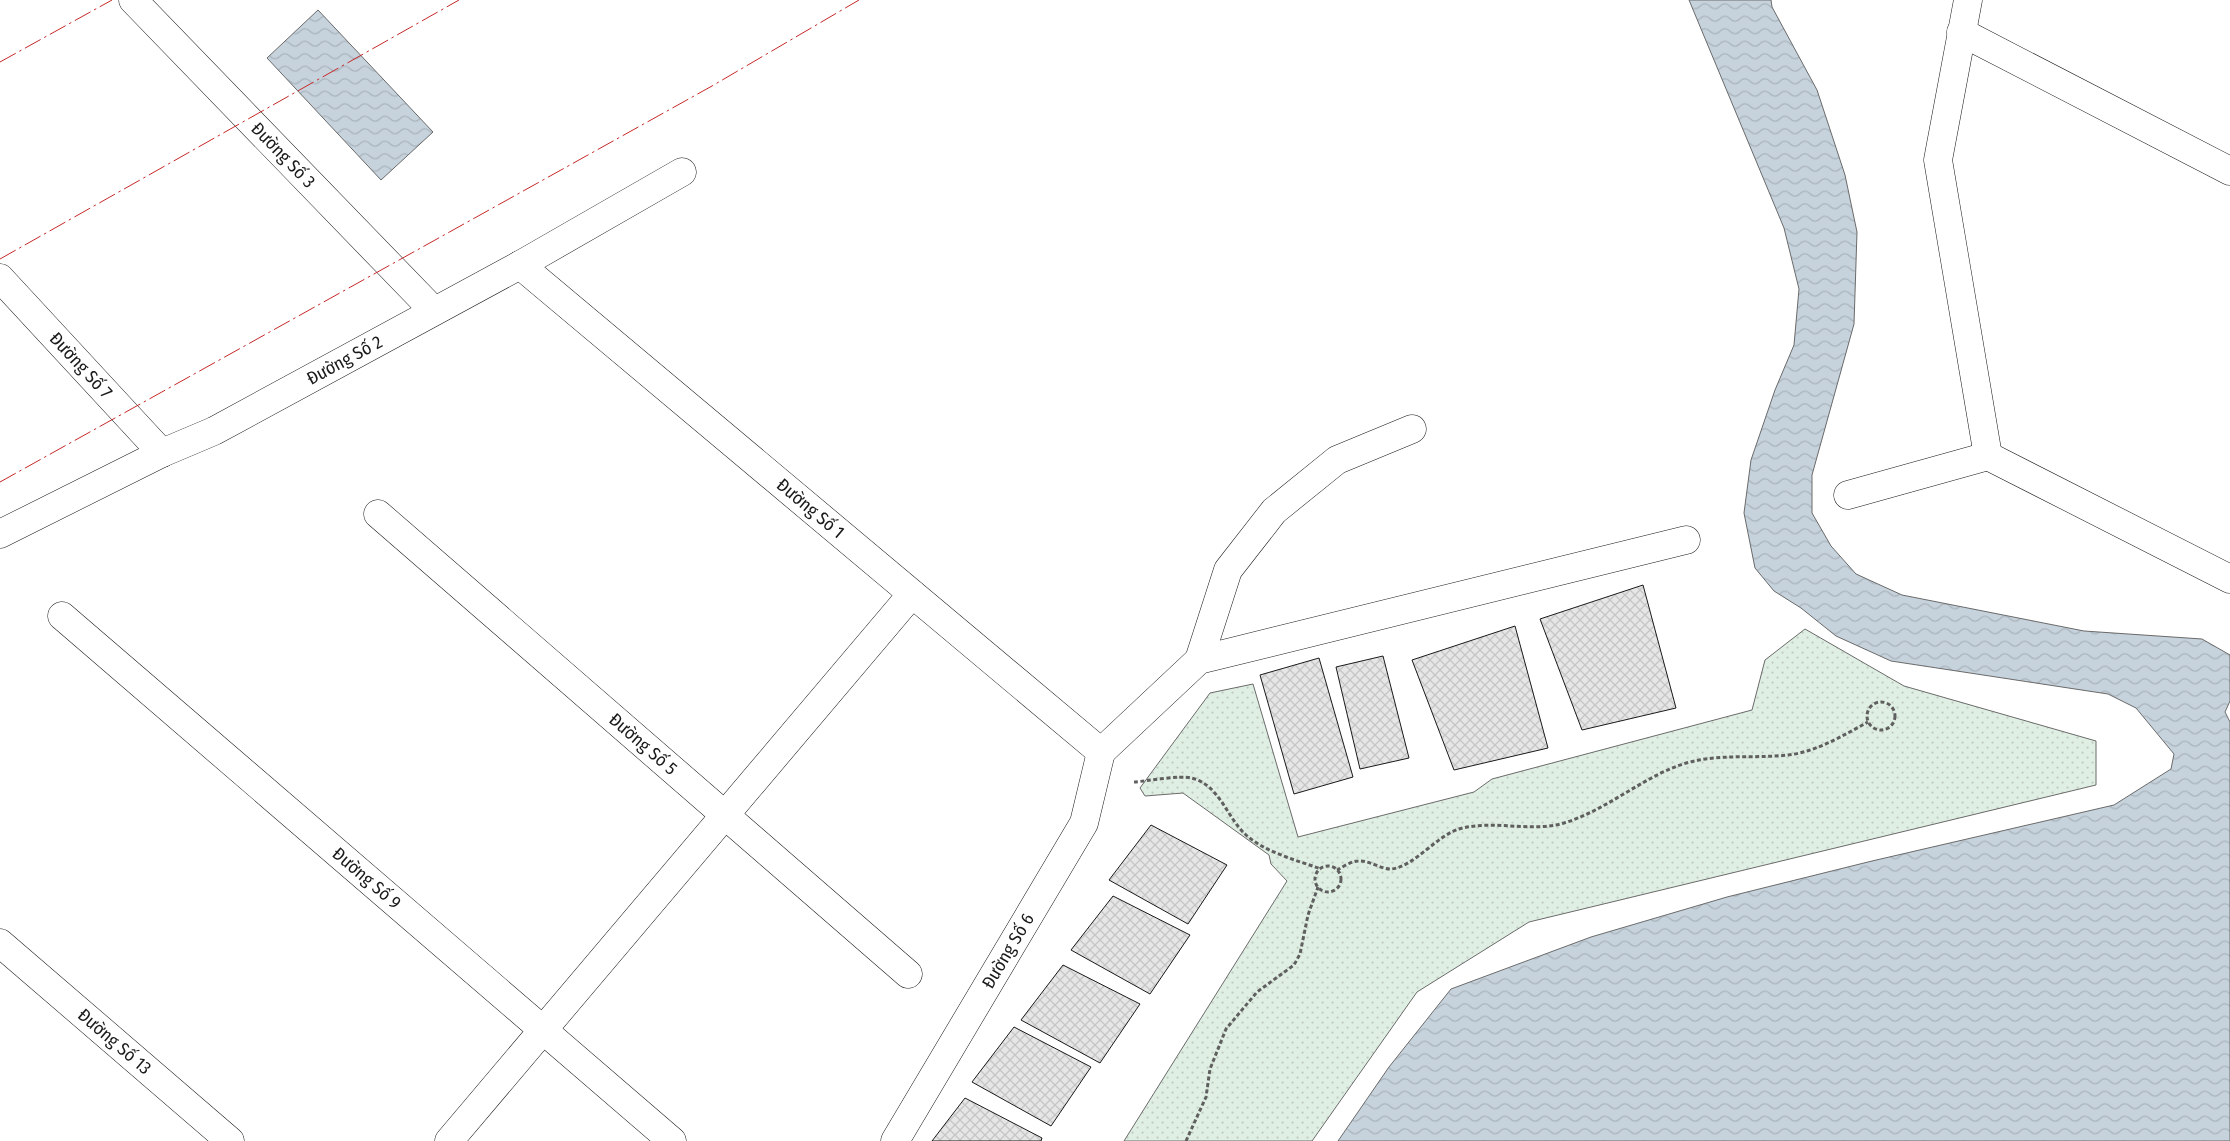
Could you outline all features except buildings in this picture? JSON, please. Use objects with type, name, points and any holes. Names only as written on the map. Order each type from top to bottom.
[{"type":"street","name":"Đường Số 3","points":[[133,0],[434,311]]},
{"type":"street","points":[[1968,0],[1938,160],[1988,456]]},
{"type":"street","points":[[1961,32],[2230,171]]},
{"type":"street","name":"Đường Số 2","points":[[0,534],[162,453],[214,431],[520,265],[682,172]]},
{"type":"street","name":"Đường Số 1","points":[[520,265],[1101,752]]},
{"type":"street","name":"Đường Số 7","points":[[0,278],[162,453]]},
{"type":"street","points":[[1101,752],[1199,660],[1228,570],[1274,511],[1337,460],[1412,429]]},
{"type":"street","points":[[1848,495],[1988,456],[2230,579]]},
{"type":"street","name":"Đường Số 5","points":[[378,514],[908,974]]},
{"type":"street","points":[[1199,660],[1686,540]]},
{"type":"street","points":[[449,1141],[912,594]]},
{"type":"street","name":"Đường Số 9","points":[[62,616],[672,1141]]},
{"type":"street","name":"Đường Số 6","points":[[895,1141],[1084,823],[1101,752]]},
{"type":"street","name":"Đường Số 13","points":[[0,943],[230,1141]]},
{"type":"path","points":[[1874,704],[1888,704],[1894,711],[1895,720],[1886,730],[1876,730],[1868,722],[1868,710],[1874,704]]},
{"type":"path","points":[[1337,870],[1357,860],[1391,869],[1403,864],[1458,829],[1480,824],[1543,826],[1564,823],[1596,810],[1652,778],[1683,764],[1712,757],[1790,755],[1837,738],[1868,722]]},
{"type":"path","points":[[1134,782],[1189,777],[1205,783],[1224,804],[1244,833],[1261,847],[1321,869]]},
{"type":"path","points":[[1186,1141],[1206,1097],[1210,1069],[1226,1028],[1257,992],[1294,965],[1300,954],[1308,915],[1318,887],[1316,876],[1321,869],[1328,866],[1337,870],[1341,880],[1337,888],[1329,892],[1318,887]]},
{"type":"green space","points":[[1805,629],[1904,686],[2096,741],[2096,785],[1529,922],[1417,992],[1312,1141],[1124,1141],[1287,881],[1271,864],[1269,855],[1183,793],[1145,796],[1140,788],[1210,693],[1253,684],[1298,837],[1474,792],[1492,779],[1752,710],[1765,660]]},
{"type":"water","points":[[1689,0],[1771,0],[1772,7],[1817,90],[1845,175],[1857,232],[1854,324],[1812,475],[1812,513],[1831,546],[1856,574],[1902,595],[2084,631],[2202,639],[2230,655],[2230,701],[2225,712],[2230,722],[2230,1141],[1338,1141],[1389,1067],[1451,989],[1591,937],[1727,897],[2114,805],[2171,769],[2174,754],[2136,708],[2108,694],[1891,661],[1836,636],[1801,608],[1774,591],[1755,568],[1744,513],[1751,460],[1775,390],[1794,345],[1799,289],[1784,228]]},
{"type":"water","points":[[318,10],[433,132],[381,180],[267,58]]},
{"type":"power","points":[[0,62],[112,0]]},
{"type":"power","points":[[0,259],[459,0]]},
{"type":"power","points":[[0,482],[712,86],[859,0]]}]
